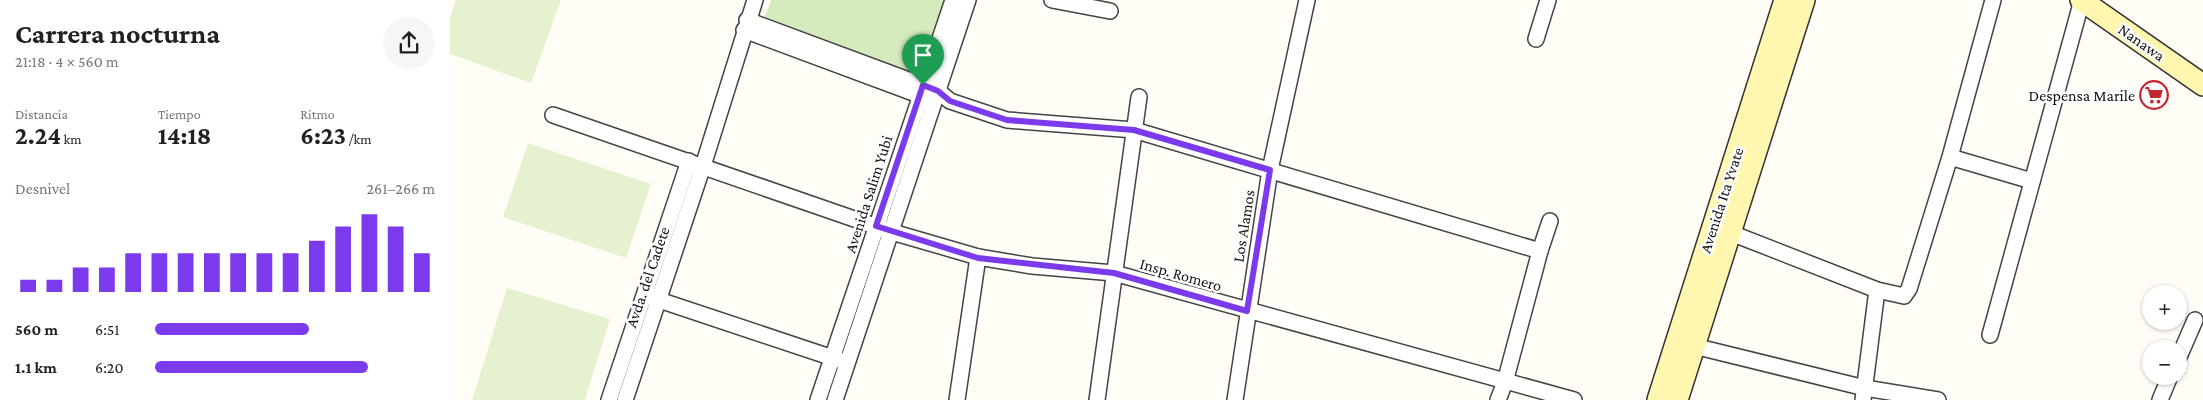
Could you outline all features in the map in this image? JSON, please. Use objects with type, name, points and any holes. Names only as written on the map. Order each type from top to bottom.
[{"type":"street","name":"Avda. del Cadete","points":[[624,400],[651,297],[704,166],[755,0]]},
{"type":"street","name":"Avenida Salim Yubi","points":[[818,400],[921,90],[953,0]]},
{"type":"street","points":[[835,400],[968,0]]},
{"type":"street","points":[[1052,0],[1110,11]]},
{"type":"street","name":"Los Alamos","points":[[1235,400],[1247,311],[1270,170],[1308,0]]},
{"type":"street","points":[[1536,39],[1548,0]]},
{"type":"street","name":"Avenida Ita Yvate","points":[[1677,400],[1694,346],[1712,259],[1731,233],[1778,50],[1785,0]]},
{"type":"street","name":"Avenida Ita Yvate","points":[[1658,400],[1712,259],[1778,50],[1804,0]]},
{"type":"street","points":[[1731,233],[1877,290],[1904,296],[1909,289],[1950,157],[1993,0]]},
{"type":"street","points":[[1990,335],[2082,0]]},
{"type":"street","name":"Nanawa","points":[[2082,0],[2203,84]]},
{"type":"street","points":[[746,25],[950,101],[1007,120],[1134,130],[1540,251]]},
{"type":"street","points":[[1097,400],[1139,97]]},
{"type":"street","name":"Insp. Romero","points":[[553,114],[892,232],[978,258],[1114,273],[1574,400]]},
{"type":"street","points":[[1950,157],[2032,181]]},
{"type":"street","points":[[609,400],[651,297],[689,161]]},
{"type":"street","points":[[1498,400],[1505,382],[1540,251],[1550,221]]},
{"type":"street","points":[[957,400],[978,258]]},
{"type":"street","points":[[1864,394],[1877,290]]},
{"type":"street","points":[[651,297],[848,363]]},
{"type":"street","points":[[2186,340],[2195,320]]},
{"type":"street","points":[[1694,346],[1864,394],[1938,400]]},
{"type":"street","points":[[2160,400],[2166,385]]},
{"type":"green space","points":[[456,0],[561,0],[531,83],[450,54],[450,18]]},
{"type":"green space","points":[[771,0],[944,0],[915,84],[763,22]]},
{"type":"green space","points":[[528,143],[651,184],[626,258],[503,217]]},
{"type":"green space","points":[[507,288],[610,319],[585,400],[472,400]]},
{"type":"place","name":"Despensa Marile","points":[[2154,95]]},
{"type":"route","points":[[923,85],[938,91],[950,101],[1007,120],[1134,130],[1270,170],[1247,311],[1114,273],[1032,266],[978,258],[876,226],[923,85]]}]
